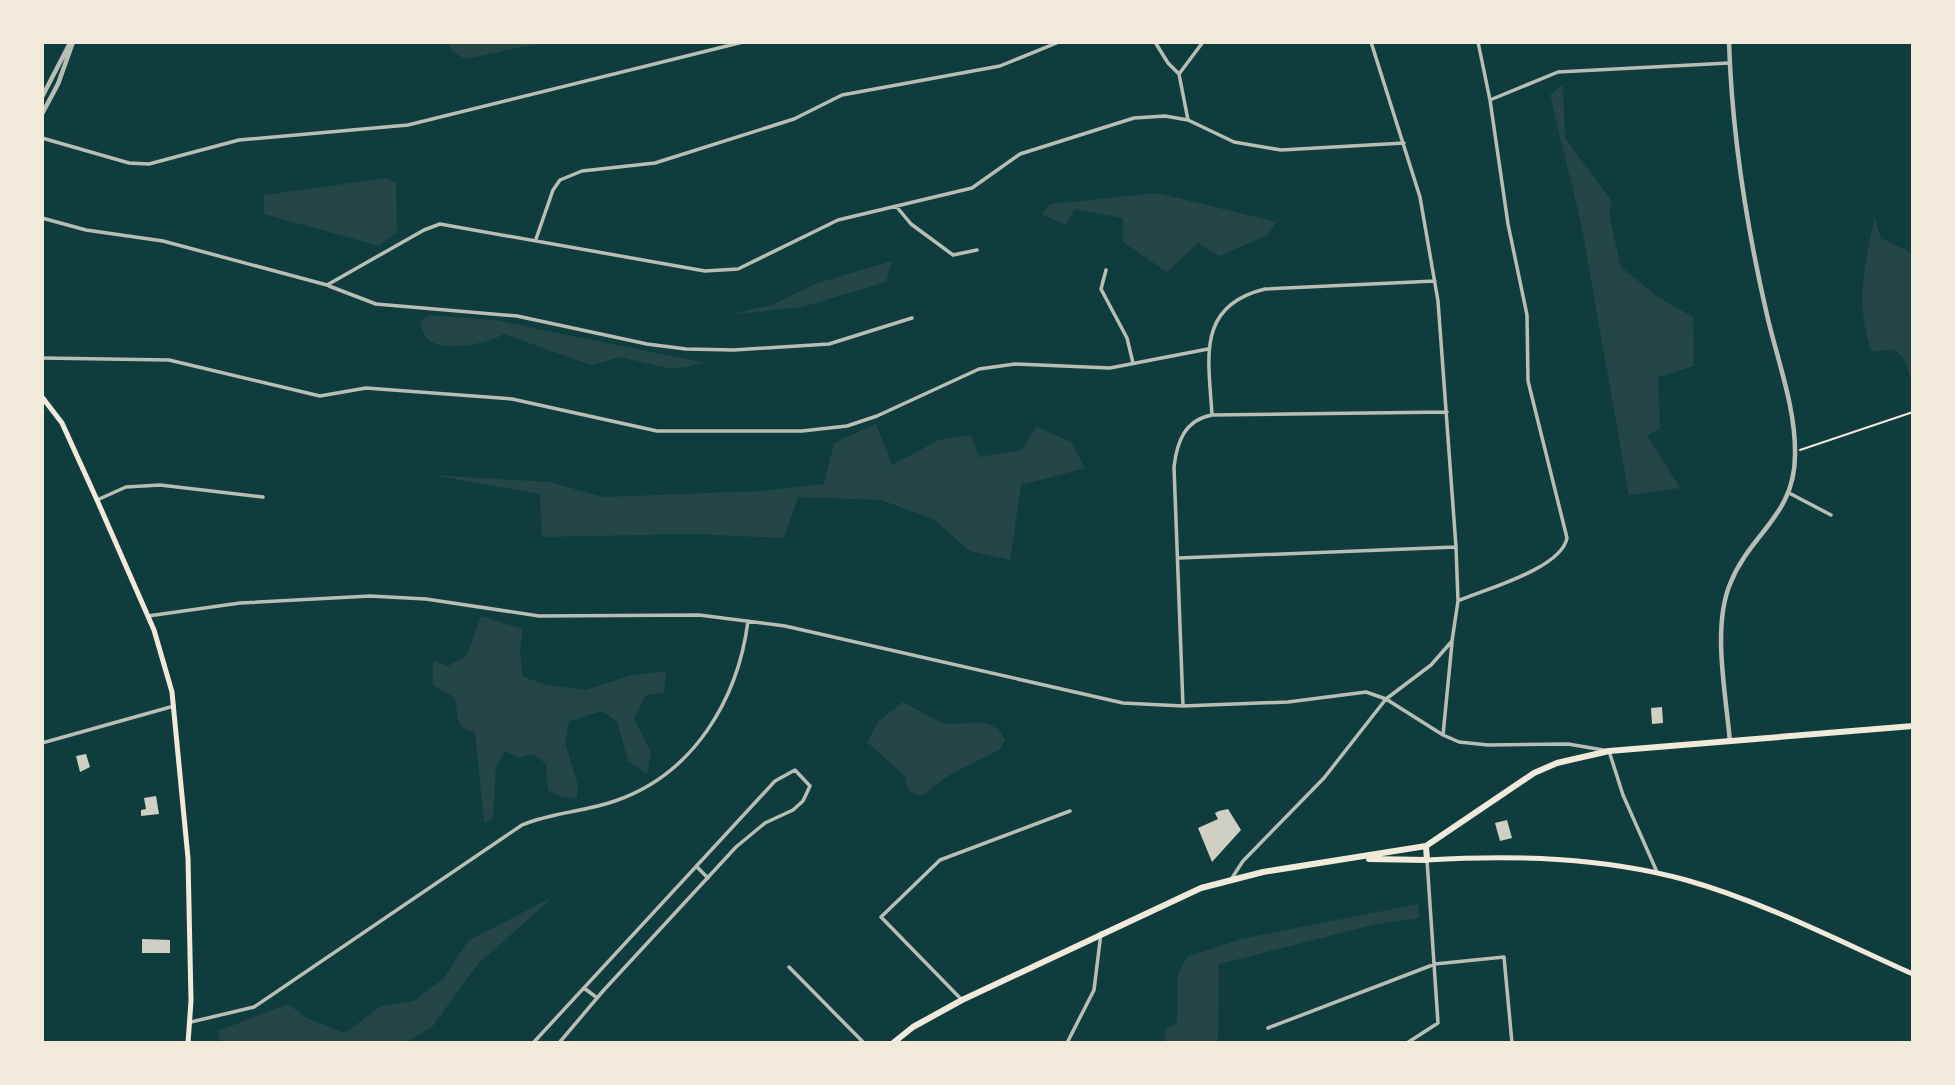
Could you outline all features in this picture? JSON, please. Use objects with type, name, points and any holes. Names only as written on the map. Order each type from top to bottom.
[{"type":"main road","points":[[42,397],[62,423],[148,616],[174,706],[188,858],[188,1043]]},
{"type":"main road","points":[[893,1043],[913,1027],[962,1000],[1201,888],[1232,878],[1426,846],[1534,773],[1557,762],[1609,751],[1913,726]]},
{"type":"main road","points":[[1426,846],[1427,860]]},
{"type":"main road","points":[[1354,859],[1564,858],[1657,873],[1732,895],[1913,974]]},
{"type":"street","points":[[42,97],[72,42]]},
{"type":"street","points":[[42,114],[58,84],[72,42]]},
{"type":"street","points":[[42,138],[130,163],[149,164],[239,140],[408,125],[743,42]]},
{"type":"street","points":[[536,239],[553,190],[560,180],[582,171],[655,163],[794,119],[842,95],[1000,66],[1059,42]]},
{"type":"street","points":[[1155,42],[1168,63],[1179,74],[1188,120]]},
{"type":"street","points":[[1179,74],[1203,42]]},
{"type":"street","points":[[1371,42],[1420,197],[1435,281],[1447,412],[1458,601],[1443,735]]},
{"type":"street","points":[[1458,601],[1526,573],[1557,556],[1565,548],[1567,538],[1528,381],[1527,315],[1508,224],[1490,100],[1478,42]]},
{"type":"street","points":[[1729,42],[1733,132],[1745,210],[1796,452],[1791,494],[1740,563],[1723,602],[1721,625],[1730,742]]},
{"type":"street","points":[[1490,100],[1558,72],[1729,63]]},
{"type":"street","points":[[327,285],[424,230],[440,224],[705,271],[738,268],[838,220],[972,188],[1020,154],[1134,118],[1165,116],[1188,120],[1234,142],[1281,150],[1404,143]]},
{"type":"street","points":[[896,206],[919,231],[953,255],[977,250]]},
{"type":"street","points":[[42,218],[86,230],[171,242],[327,285],[376,304],[517,316],[647,344],[686,349],[734,350],[829,344],[912,318]]},
{"type":"street","points":[[1105,270],[1101,289],[1127,338],[1133,363]]},
{"type":"street","points":[[1213,415],[1208,349],[1210,335],[1221,314],[1252,292],[1265,289],[1435,281]]},
{"type":"street","points":[[42,358],[169,360],[320,396],[366,388],[512,399],[657,431],[802,431],[847,426],[877,416],[979,369],[1015,364],[1100,368],[1208,349]]},
{"type":"street","points":[[1183,706],[1176,452],[1188,426],[1199,418],[1213,415],[1447,412]]},
{"type":"street","points":[[97,500],[126,487],[160,485],[263,497]]},
{"type":"street","points":[[1791,494],[1831,515]]},
{"type":"street","points":[[1178,558],[1456,547]]},
{"type":"street","points":[[148,616],[240,603],[370,596],[426,599],[539,616],[699,615],[785,626],[1123,703],[1183,706],[1288,702],[1366,692],[1386,699],[1443,735],[1474,744],[1568,744],[1609,751],[1623,795],[1657,873]]},
{"type":"street","points":[[190,1022],[254,1007],[522,825],[545,815],[616,801],[643,790],[668,773],[708,731],[727,699],[739,671],[748,621]]},
{"type":"street","points":[[1232,878],[1243,861],[1324,778],[1386,699],[1431,665],[1452,641]]},
{"type":"street","points":[[42,743],[174,706]]},
{"type":"street","points":[[533,1043],[775,781],[796,770],[804,776],[810,786],[803,801],[746,839],[597,998],[559,1043]]},
{"type":"street","points":[[962,1000],[881,918],[940,860],[1070,811]]},
{"type":"street","points":[[1407,1043],[1438,1023],[1427,860]]},
{"type":"street","points":[[697,867],[708,878]]},
{"type":"street","points":[[1067,1043],[1094,990],[1100,964],[1101,933]]},
{"type":"street","points":[[1268,1028],[1435,964],[1504,957],[1512,1043]]},
{"type":"street","points":[[789,967],[864,1043]]},
{"type":"street","points":[[584,988],[597,998]]},
{"type":"path","points":[[1796,452],[1913,412]]},
{"type":"shaded area","points":[[448,42],[546,42],[465,59],[453,52]]},
{"type":"shaded area","points":[[1563,85],[1565,138],[1612,201],[1609,214],[1621,267],[1659,298],[1693,317],[1694,366],[1658,377],[1660,428],[1647,436],[1680,488],[1629,495],[1581,223],[1550,95]]},
{"type":"shaded area","points":[[387,178],[396,183],[397,232],[379,246],[264,214],[264,195]]},
{"type":"shaded area","points":[[1157,193],[1276,222],[1268,235],[1219,256],[1198,243],[1167,272],[1123,242],[1123,218],[1075,209],[1065,225],[1042,214],[1050,204]]},
{"type":"shaded area","points":[[1875,218],[1881,238],[1913,254],[1913,384],[1903,357],[1893,349],[1872,352],[1867,335],[1863,285]]},
{"type":"shaded area","points":[[892,261],[886,282],[802,307],[728,315],[772,305],[815,284]]},
{"type":"shaded area","points":[[429,315],[495,320],[706,363],[672,369],[620,357],[591,365],[504,334],[476,344],[442,345],[433,342],[424,334],[420,321]]},
{"type":"shaded area","points":[[876,424],[892,465],[939,440],[971,435],[979,457],[1021,450],[1037,427],[1071,442],[1085,468],[1021,485],[1010,560],[970,551],[933,519],[881,500],[798,497],[784,538],[692,534],[542,537],[540,494],[432,475],[549,482],[603,497],[762,491],[824,484],[834,443]]},
{"type":"shaded area","points":[[481,616],[523,629],[520,651],[523,677],[547,685],[586,690],[628,676],[666,671],[664,692],[645,696],[634,718],[651,752],[647,774],[628,761],[617,721],[602,711],[569,721],[565,742],[578,786],[577,798],[562,797],[548,790],[546,764],[534,754],[518,758],[505,751],[496,767],[493,819],[484,822],[475,733],[461,724],[455,698],[433,685],[433,660],[448,666],[467,655]]},
{"type":"shaded area","points":[[903,702],[946,723],[988,724],[1000,732],[1005,740],[999,750],[951,774],[921,796],[908,790],[905,776],[867,742],[878,722]]},
{"type":"shaded area","points":[[553,897],[478,964],[432,1027],[405,1043],[220,1043],[218,1031],[288,1004],[308,1019],[345,1033],[381,1006],[414,1001],[444,978],[468,941]]},
{"type":"shaded area","points":[[1418,904],[1419,918],[1377,924],[1219,964],[1218,1043],[1165,1043],[1165,1030],[1177,1022],[1178,973],[1187,957],[1241,939]]},
{"type":"building","points":[[1662,707],[1663,723],[1652,724],[1651,708]]},
{"type":"building","points":[[86,754],[90,767],[80,772],[76,756]]},
{"type":"building","points":[[156,796],[159,814],[141,816],[141,810],[146,809],[144,798]]},
{"type":"building","points":[[1228,809],[1241,830],[1212,862],[1198,828],[1218,819],[1215,813]]},
{"type":"building","points":[[1507,820],[1512,838],[1500,841],[1495,823]]},
{"type":"building","points":[[142,939],[170,940],[170,953],[142,953]]}]
